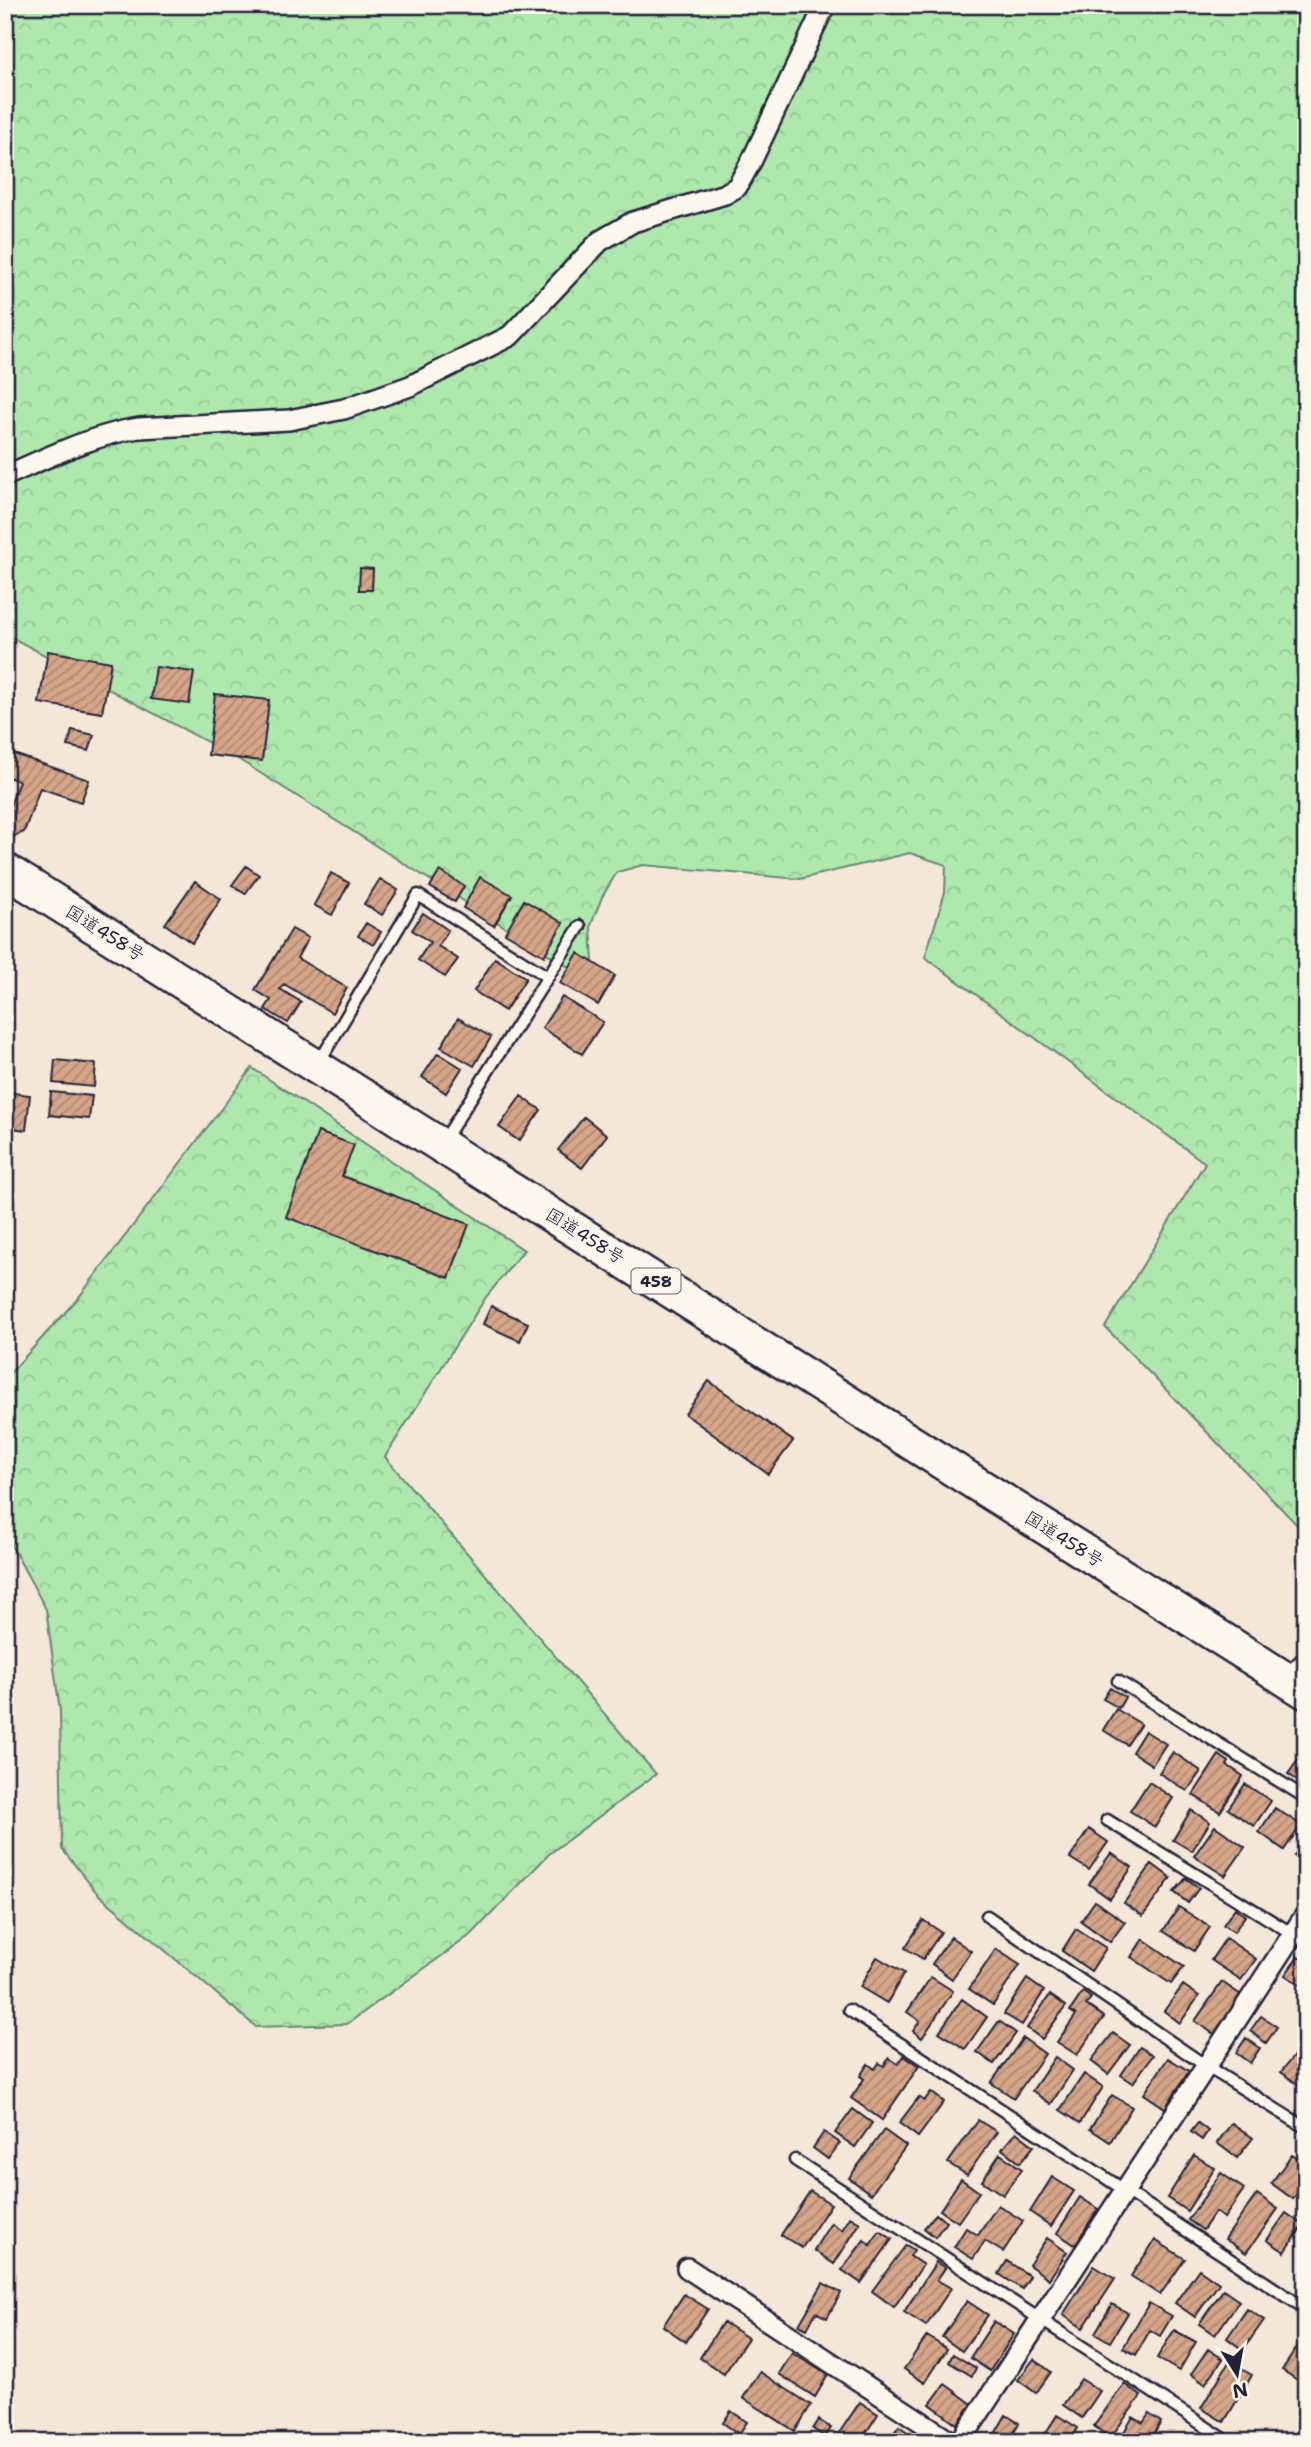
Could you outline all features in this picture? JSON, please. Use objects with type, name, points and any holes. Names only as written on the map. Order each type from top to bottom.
[{"type":"highway","name":"国道458号","points":[[5,870],[441,1145],[1299,1677]]},
{"type":"street","points":[[5,477],[83,442],[118,431],[289,420],[344,409],[411,386],[510,336],[600,241],[619,228],[725,194],[737,187],[825,5]]},
{"type":"street","points":[[960,2442],[1206,2066],[1299,1938],[1306,1914]]},
{"type":"street","points":[[687,2268],[952,2442]]},
{"type":"lane","points":[[317,1067],[418,895],[548,977]]},
{"type":"lane","points":[[441,1145],[580,926]]},
{"type":"lane","points":[[1118,1681],[1306,1798]]},
{"type":"lane","points":[[1107,1820],[1299,1938]]},
{"type":"lane","points":[[987,1916],[1206,2066],[1306,2128]]},
{"type":"lane","points":[[849,2010],[1306,2308]]},
{"type":"lane","points":[[795,2160],[1229,2442]]},
{"type":"green space","points":[[5,5],[1306,5],[1306,1534],[1105,1327],[1205,1163],[925,957],[945,892],[946,865],[910,853],[800,879],[643,865],[617,872],[602,897],[591,925],[594,983],[230,754],[5,634]]},
{"type":"green space","points":[[252,1068],[524,1250],[486,1297],[385,1457],[656,1774],[549,1854],[472,1934],[347,2024],[256,2027],[98,1894],[62,1849],[60,1711],[46,1609],[5,1534],[5,1379],[79,1297]]},
{"type":"building","points":[[360,568],[373,569],[372,590],[359,590]]},
{"type":"building","points":[[48,651],[111,662],[102,713],[39,703]]},
{"type":"building","points":[[156,667],[194,672],[189,704],[151,699]]},
{"type":"building","points":[[215,694],[269,700],[262,761],[208,755]]},
{"type":"building","points":[[72,730],[94,735],[89,751],[68,746]]},
{"type":"building","points":[[11,753],[89,780],[81,802],[40,788],[24,832],[10,838],[5,836],[5,820],[19,781],[5,776]]},
{"type":"building","points":[[246,866],[259,875],[245,894],[232,885]]},
{"type":"building","points":[[440,871],[464,886],[455,902],[430,887]]},
{"type":"building","points":[[331,873],[349,883],[332,915],[314,905]]},
{"type":"building","points":[[480,877],[512,895],[494,926],[463,908]]},
{"type":"building","points":[[380,879],[398,890],[382,915],[364,904]]},
{"type":"building","points":[[195,881],[221,899],[192,943],[165,924]]},
{"type":"building","points":[[524,900],[563,923],[544,956],[505,933]]},
{"type":"building","points":[[423,913],[448,930],[438,946],[458,959],[445,977],[418,960],[430,942],[412,930]]},
{"type":"building","points":[[366,923],[381,932],[373,945],[358,936]]},
{"type":"building","points":[[292,929],[308,938],[297,958],[347,988],[332,1013],[284,984],[280,989],[301,1002],[288,1023],[265,1009],[271,1000],[255,990]]},
{"type":"building","points":[[578,953],[615,976],[598,1005],[560,983]]},
{"type":"building","points":[[495,958],[526,978],[505,1011],[474,991]]},
{"type":"building","points":[[562,997],[603,1022],[582,1054],[542,1028]]},
{"type":"building","points":[[458,1018],[491,1037],[474,1066],[441,1047]]},
{"type":"building","points":[[438,1053],[462,1068],[446,1093],[422,1077]]},
{"type":"building","points":[[55,1060],[96,1064],[94,1087],[53,1083]]},
{"type":"building","points":[[5,1092],[30,1095],[26,1130],[5,1127]]},
{"type":"building","points":[[51,1092],[92,1096],[89,1119],[49,1115]]},
{"type":"building","points":[[521,1096],[541,1110],[519,1141],[499,1127]]},
{"type":"building","points":[[584,1117],[607,1135],[582,1168],[558,1150]]},
{"type":"building","points":[[318,1132],[354,1145],[342,1176],[469,1224],[449,1278],[286,1217]]},
{"type":"building","points":[[491,1306],[528,1323],[520,1341],[483,1324]]},
{"type":"building","points":[[709,1381],[793,1441],[768,1474],[685,1414]]},
{"type":"building","points":[[1110,1688],[1125,1697],[1119,1708],[1103,1699]]},
{"type":"building","points":[[1116,1709],[1141,1724],[1127,1745],[1103,1730]]},
{"type":"building","points":[[1145,1731],[1166,1744],[1152,1765],[1132,1752]]},
{"type":"building","points":[[1306,1749],[1306,1786],[1288,1774]]},
{"type":"building","points":[[1173,1752],[1201,1771],[1187,1791],[1159,1773]]},
{"type":"building","points":[[1219,1755],[1229,1762],[1227,1765],[1243,1776],[1220,1812],[1193,1795]]},
{"type":"building","points":[[1149,1782],[1173,1798],[1155,1827],[1130,1811]]},
{"type":"building","points":[[1245,1784],[1271,1801],[1254,1826],[1228,1809]]},
{"type":"building","points":[[1275,1808],[1301,1825],[1284,1850],[1259,1832]]},
{"type":"building","points":[[1191,1810],[1210,1822],[1192,1851],[1173,1840]]},
{"type":"building","points":[[1215,1826],[1245,1847],[1225,1876],[1194,1856]]},
{"type":"building","points":[[1089,1829],[1108,1842],[1089,1870],[1070,1858]]},
{"type":"building","points":[[1306,1838],[1306,1863],[1294,1856]]},
{"type":"building","points":[[1111,1853],[1132,1867],[1110,1899],[1089,1884]]},
{"type":"building","points":[[1152,1864],[1171,1878],[1143,1916],[1124,1903]]},
{"type":"building","points":[[1186,1878],[1199,1888],[1188,1903],[1174,1892]]},
{"type":"building","points":[[1095,1901],[1125,1922],[1110,1942],[1081,1921]]},
{"type":"building","points":[[1179,1907],[1210,1927],[1194,1951],[1163,1931]]},
{"type":"building","points":[[1235,1908],[1245,1916],[1234,1932],[1223,1925]]},
{"type":"building","points":[[923,1920],[941,1932],[923,1959],[905,1948]]},
{"type":"building","points":[[1076,1929],[1106,1948],[1091,1971],[1062,1951]]},
{"type":"building","points":[[951,1937],[971,1951],[952,1979],[932,1964]]},
{"type":"building","points":[[1226,1938],[1256,1959],[1241,1980],[1211,1960]]},
{"type":"building","points":[[1143,1939],[1184,1967],[1171,1984],[1131,1957]]},
{"type":"building","points":[[996,1949],[1020,1965],[993,2005],[969,1989]]},
{"type":"building","points":[[877,1957],[904,1973],[887,2003],[860,1987]]},
{"type":"building","points":[[1298,1957],[1306,1962],[1306,1989],[1285,1975]]},
{"type":"building","points":[[931,1977],[953,1991],[922,2038],[913,2031],[920,2021],[907,2012]]},
{"type":"building","points":[[1027,1979],[1044,1991],[1022,2025],[1004,2014]]},
{"type":"building","points":[[1222,1982],[1241,1995],[1214,2034],[1195,2021]]},
{"type":"building","points":[[1183,1985],[1199,1996],[1180,2023],[1164,2011]]},
{"type":"building","points":[[1083,1992],[1091,1998],[1086,2005],[1104,2017],[1077,2055],[1057,2042],[1076,2015],[1070,2011]]},
{"type":"building","points":[[1050,1995],[1066,2006],[1042,2039],[1027,2028]]},
{"type":"building","points":[[962,1999],[987,2017],[965,2049],[939,2032]]},
{"type":"building","points":[[1261,2016],[1277,2027],[1266,2043],[1250,2031]]},
{"type":"building","points":[[999,2021],[1016,2033],[994,2064],[977,2052]]},
{"type":"building","points":[[1113,2033],[1130,2045],[1108,2074],[1091,2061]]},
{"type":"building","points":[[1023,2038],[1045,2054],[1014,2098],[991,2083]]},
{"type":"building","points":[[1246,2038],[1260,2048],[1250,2063],[1236,2053]]},
{"type":"building","points":[[1303,2044],[1306,2046],[1304,2089],[1281,2072]]},
{"type":"building","points":[[1140,2047],[1153,2055],[1133,2083],[1121,2075]]},
{"type":"building","points":[[904,2056],[919,2066],[882,2120],[851,2098],[864,2079],[860,2076],[868,2064],[875,2069],[879,2063],[884,2066],[889,2058],[898,2064]]},
{"type":"building","points":[[1055,2057],[1073,2070],[1051,2104],[1032,2091]]},
{"type":"building","points":[[1168,2058],[1189,2071],[1165,2108],[1144,2094]]},
{"type":"building","points":[[1084,2074],[1103,2087],[1080,2123],[1060,2110]]},
{"type":"building","points":[[931,2092],[944,2102],[918,2137],[899,2123],[919,2097],[924,2101]]},
{"type":"building","points":[[1112,2095],[1132,2107],[1110,2142],[1090,2129]]},
{"type":"building","points":[[853,2109],[872,2123],[855,2147],[835,2133]]},
{"type":"building","points":[[978,2120],[997,2132],[967,2175],[948,2163]]},
{"type":"building","points":[[1198,2123],[1208,2131],[1202,2140],[1191,2132]]},
{"type":"building","points":[[1232,2123],[1253,2138],[1237,2158],[1217,2143]]},
{"type":"building","points":[[884,2130],[906,2146],[871,2194],[849,2178]]},
{"type":"building","points":[[824,2132],[840,2143],[828,2159],[813,2148]]},
{"type":"building","points":[[1016,2132],[1034,2146],[1020,2163],[1002,2149]]},
{"type":"building","points":[[1000,2154],[1022,2169],[1003,2195],[982,2181]]},
{"type":"building","points":[[1194,2155],[1215,2168],[1187,2211],[1167,2198]]},
{"type":"building","points":[[1292,2155],[1306,2164],[1306,2181],[1293,2199],[1271,2183]]},
{"type":"building","points":[[1221,2173],[1244,2189],[1224,2218],[1215,2212],[1203,2230],[1188,2220]]},
{"type":"building","points":[[1052,2177],[1074,2191],[1051,2226],[1030,2212]]},
{"type":"building","points":[[961,2179],[979,2192],[958,2222],[940,2210]]},
{"type":"building","points":[[810,2191],[831,2204],[802,2248],[781,2235]]},
{"type":"building","points":[[1257,2194],[1278,2209],[1246,2253],[1225,2239]]},
{"type":"building","points":[[1080,2197],[1098,2209],[1075,2245],[1057,2233]]},
{"type":"building","points":[[998,2205],[1023,2221],[1003,2252],[985,2241],[973,2259],[954,2247],[966,2228],[978,2235]]},
{"type":"building","points":[[1286,2213],[1303,2225],[1285,2252],[1267,2240]]},
{"type":"building","points":[[936,2214],[946,2222],[935,2237],[924,2228]]},
{"type":"building","points":[[850,2217],[860,2223],[834,2264],[814,2250],[831,2223],[842,2230]]},
{"type":"building","points":[[880,2231],[892,2239],[861,2283],[842,2270],[864,2240],[870,2245]]},
{"type":"building","points":[[1047,2238],[1067,2252],[1049,2279],[1029,2265]]},
{"type":"building","points":[[1155,2240],[1185,2259],[1160,2295],[1131,2276]]},
{"type":"building","points":[[906,2245],[914,2250],[910,2256],[923,2265],[894,2307],[872,2291]]},
{"type":"building","points":[[1007,2261],[1030,2276],[1022,2289],[999,2274]]},
{"type":"building","points":[[936,2262],[945,2268],[937,2280],[951,2288],[926,2326],[904,2312]]},
{"type":"building","points":[[1094,2266],[1115,2279],[1083,2328],[1063,2315]]},
{"type":"building","points":[[1199,2269],[1219,2283],[1195,2317],[1175,2303]]},
{"type":"building","points":[[823,2283],[841,2293],[827,2318],[816,2312],[807,2329],[799,2325]]},
{"type":"building","points":[[1223,2290],[1239,2301],[1215,2335],[1199,2324]]},
{"type":"building","points":[[684,2294],[708,2309],[686,2342],[663,2326]]},
{"type":"building","points":[[967,2301],[988,2315],[962,2351],[942,2337]]},
{"type":"building","points":[[1149,2303],[1172,2316],[1160,2336],[1150,2330],[1136,2355],[1123,2348]]},
{"type":"building","points":[[1112,2304],[1128,2313],[1110,2342],[1095,2333]]},
{"type":"building","points":[[1247,2309],[1264,2320],[1243,2350],[1227,2338]]},
{"type":"building","points":[[994,2321],[1014,2334],[990,2371],[970,2358]]},
{"type":"building","points":[[723,2322],[748,2338],[724,2374],[700,2358]]},
{"type":"building","points":[[1174,2330],[1196,2342],[1179,2371],[1157,2358]]},
{"type":"building","points":[[1306,2334],[1306,2378],[1302,2383],[1282,2370]]},
{"type":"building","points":[[927,2336],[947,2349],[925,2383],[904,2369]]},
{"type":"building","points":[[1208,2349],[1223,2359],[1205,2384],[1191,2374]]},
{"type":"building","points":[[792,2353],[828,2375],[815,2397],[779,2374]]},
{"type":"building","points":[[953,2354],[976,2368],[972,2376],[949,2362]]},
{"type":"building","points":[[1034,2359],[1051,2372],[1036,2393],[1018,2380]]},
{"type":"building","points":[[1229,2362],[1252,2375],[1224,2422],[1201,2408]]},
{"type":"building","points":[[760,2372],[811,2405],[795,2431],[743,2398]]},
{"type":"building","points":[[1081,2379],[1100,2391],[1082,2418],[1063,2405]]},
{"type":"building","points":[[945,2384],[972,2404],[957,2424],[930,2404]]},
{"type":"building","points":[[1124,2384],[1141,2396],[1110,2438],[1094,2426]]},
{"type":"building","points":[[860,2402],[878,2414],[860,2442],[833,2442]]},
{"type":"building","points":[[731,2411],[747,2422],[739,2434],[723,2423]]},
{"type":"building","points":[[1149,2414],[1161,2422],[1149,2442],[1118,2442],[1133,2417],[1143,2423]]},
{"type":"building","points":[[1006,2415],[1019,2423],[1009,2442],[996,2442],[992,2439]]},
{"type":"building","points":[[1057,2415],[1078,2428],[1070,2442],[1040,2442]]},
{"type":"building","points":[[819,2420],[831,2428],[825,2437],[813,2429]]},
{"type":"building","points":[[899,2426],[916,2438],[914,2442],[887,2442]]}]
